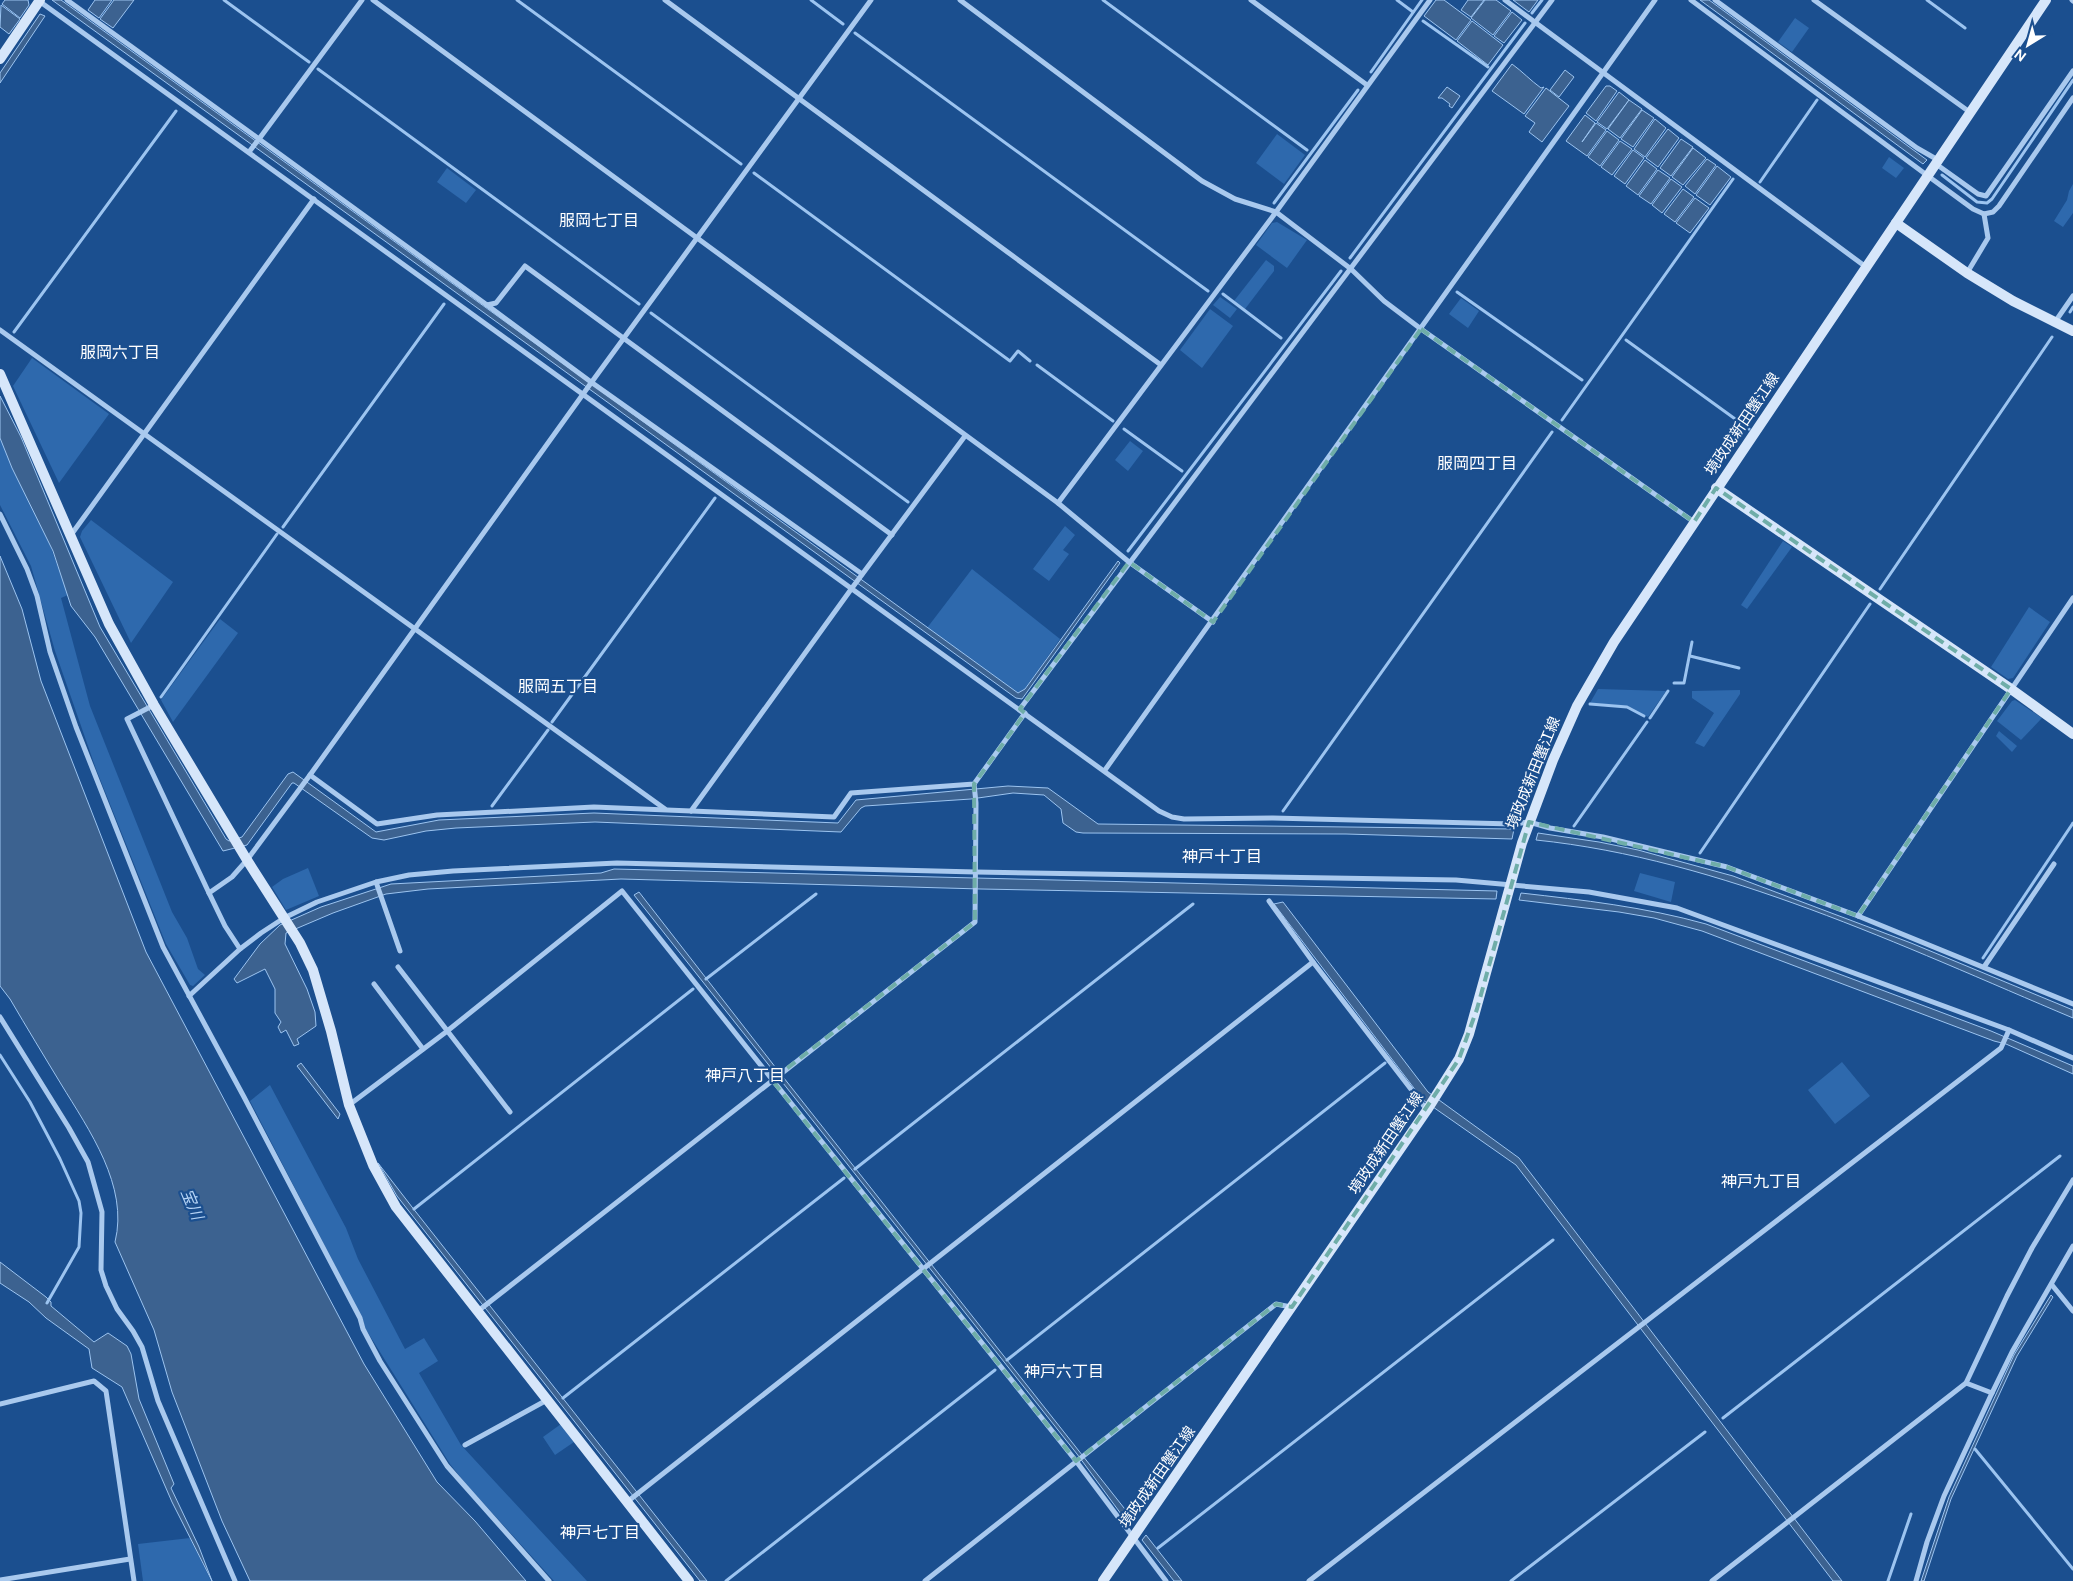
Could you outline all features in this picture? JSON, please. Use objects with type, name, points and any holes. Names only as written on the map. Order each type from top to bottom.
[{"type":"street","points":[[0,60],[39,0],[1159,810],[1172,817],[1184,819],[1273,818],[1513,824],[1529,822],[1550,828],[1603,837],[1727,867],[1858,916],[2073,1004]]},
{"type":"street","points":[[67,0],[487,304],[591,382],[862,574]]},
{"type":"street","points":[[249,152],[362,0]]},
{"type":"street","points":[[373,0],[1058,503],[1128,562],[1213,622]]},
{"type":"street","points":[[665,0],[1162,365]]},
{"type":"street","points":[[209,894],[232,877],[247,860],[591,382],[871,0]]},
{"type":"street","points":[[960,0],[1202,181],[1235,199],[1276,212],[1351,269],[1384,300],[1421,329],[1694,522]]},
{"type":"street","points":[[1251,0],[1367,85]]},
{"type":"street","points":[[1058,503],[1276,212],[1430,0]]},
{"type":"street","points":[[1505,0],[1866,267]]},
{"type":"street","points":[[1020,709],[1128,562],[1351,269],[1552,0]]},
{"type":"street","points":[[1105,770],[1213,622],[1654,0]]},
{"type":"street","points":[[1691,0],[1973,209],[1984,214],[1993,212],[1999,206],[2073,98]]},
{"type":"street","points":[[1715,0],[1978,194],[1986,196],[2073,71]]},
{"type":"street","points":[[1814,0],[1970,114]]},
{"type":"street","name":"境政成新田蟹江線","points":[[1103,1581],[1427,1110],[1459,1059],[1469,1034],[1509,886],[1529,822],[1559,744],[1589,684],[1614,642],[2046,0]]},
{"type":"street","points":[[71,536],[314,199]]},
{"type":"street","points":[[1967,273],[1988,238],[1984,214]]},
{"type":"street","points":[[1896,223],[1967,273],[2013,301],[2073,331]]},
{"type":"street","points":[[487,304],[496,303],[525,266],[892,535]]},
{"type":"street","points":[[2055,322],[2073,296]]},
{"type":"street","points":[[0,330],[665,809]]},
{"type":"street","points":[[0,374],[109,624],[152,706],[293,932],[313,970],[331,1031],[349,1106],[373,1165],[396,1207],[480,1309],[547,1400],[629,1500],[689,1581]]},
{"type":"street","points":[[691,811],[862,574],[965,436]]},
{"type":"street","points":[[1716,488],[2011,689],[2073,734]]},
{"type":"street","points":[[0,514],[27,569],[37,596],[50,652],[92,770],[163,947],[244,1096],[380,1360],[447,1466],[549,1581]]},
{"type":"street","points":[[1858,916],[2073,598]]},
{"type":"street","points":[[152,706],[127,719],[209,894],[225,926],[240,949]]},
{"type":"street","points":[[480,1309],[975,922],[976,798],[974,786],[1025,713]]},
{"type":"street","points":[[308,777],[377,824],[456,814],[594,807],[834,817],[851,793],[974,786]]},
{"type":"street","points":[[189,996],[240,949],[317,902],[377,883],[453,871],[617,863],[976,874],[1456,880],[1589,892],[1677,908],[2073,1058]]},
{"type":"street","points":[[1984,967],[2054,864]]},
{"type":"street","points":[[377,883],[400,952]]},
{"type":"street","points":[[349,1106],[446,1032],[622,891],[774,1078],[1077,1460],[1132,1538],[1166,1581]]},
{"type":"street","points":[[1269,901],[1313,962],[1427,1110]]},
{"type":"street","points":[[629,1500],[1313,962]]},
{"type":"street","points":[[398,967],[446,1032],[510,1112]]},
{"type":"street","points":[[374,984],[423,1049]]},
{"type":"street","points":[[0,1017],[88,1162],[102,1212],[101,1270],[106,1286],[117,1309],[142,1347],[158,1401],[235,1581]]},
{"type":"street","points":[[1309,1581],[2002,1046],[2008,1032]]},
{"type":"street","points":[[1712,1581],[1966,1383],[2032,1248],[2073,1180]]},
{"type":"street","points":[[1916,1581],[1927,1542],[1944,1496],[1992,1393],[2012,1352],[2073,1246]]},
{"type":"street","points":[[2052,1285],[2073,1311]]},
{"type":"street","points":[[925,1581],[1276,1304],[1292,1307]]},
{"type":"street","points":[[0,1404],[94,1381],[106,1391],[134,1581]]},
{"type":"street","points":[[1966,1383],[1992,1393]]},
{"type":"street","points":[[465,1444],[547,1400]]},
{"type":"street","points":[[0,1580],[130,1559]]},
{"type":"highlighted area","points":[[1421,329],[1694,522],[1716,488],[2011,689],[1858,916],[1727,867],[1529,822],[1477,1009],[1459,1059],[1292,1307],[1276,1304],[1076,1461],[772,1080],[975,922],[974,784],[1025,713],[1020,709],[1129,562],[1213,622]]},
{"type":"shaded area","points":[[1795,18],[1809,28],[1792,52],[1778,42]]},
{"type":"shaded area","points":[[1277,134],[1305,155],[1284,184],[1256,163]]},
{"type":"shaded area","points":[[1889,157],[1904,168],[1896,178],[1882,168]]},
{"type":"shaded area","points":[[447,168],[476,190],[466,203],[437,182]]},
{"type":"shaded area","points":[[2073,184],[2073,213],[2063,227],[2054,221],[2067,200]]},
{"type":"shaded area","points":[[1277,222],[1307,240],[1287,268],[1256,245],[1272,223]]},
{"type":"shaded area","points":[[1266,260],[1274,266],[1274,271],[1245,309],[1234,301]]},
{"type":"shaded area","points":[[1220,297],[1237,309],[1230,318],[1213,305]]},
{"type":"shaded area","points":[[1461,298],[1479,311],[1468,328],[1449,314]]},
{"type":"shaded area","points":[[1210,309],[1233,326],[1202,368],[1180,350]]},
{"type":"shaded area","points":[[32,358],[109,414],[59,483],[13,386]]},
{"type":"shaded area","points":[[0,438],[12,468],[46,534],[68,595],[61,598],[90,706],[172,912],[187,938],[198,969],[205,975],[193,986],[190,985],[166,944],[96,769],[55,651],[31,566],[0,505]]},
{"type":"shaded area","points":[[1130,441],[1143,451],[1128,471],[1115,460]]},
{"type":"shaded area","points":[[91,520],[173,582],[131,643],[80,537],[82,531]]},
{"type":"shaded area","points":[[1065,526],[1075,535],[1063,550],[1069,554],[1049,581],[1033,569]]},
{"type":"shaded area","points":[[1783,541],[1792,547],[1747,609],[1741,605]]},
{"type":"shaded area","points":[[972,569],[1060,639],[1025,689],[1018,693],[927,628]]},
{"type":"shaded area","points":[[2029,607],[2050,622],[2013,678],[2008,679],[1991,667]]},
{"type":"shaded area","points":[[220,619],[238,633],[173,722],[161,700]]},
{"type":"shaded area","points":[[1598,689],[1666,691],[1648,717],[1627,706],[1590,703]]},
{"type":"shaded area","points":[[1740,690],[1740,694],[1704,747],[1695,743],[1714,713],[1692,698],[1692,691]]},
{"type":"shaded area","points":[[2015,700],[2042,718],[2021,740],[1997,721],[2012,701]]},
{"type":"shaded area","points":[[1999,731],[2017,746],[2012,752],[1996,736]]},
{"type":"shaded area","points":[[308,868],[319,896],[286,910],[272,887],[283,879]]},
{"type":"shaded area","points":[[1640,873],[1675,882],[1671,902],[1634,891]]},
{"type":"shaded area","points":[[1842,1062],[1870,1096],[1835,1124],[1808,1090]]},
{"type":"shaded area","points":[[270,1085],[346,1228],[358,1259],[405,1349],[424,1338],[438,1361],[419,1373],[461,1445],[587,1581],[554,1581],[450,1464],[365,1328],[363,1320],[250,1101]]},
{"type":"shaded area","points":[[561,1424],[574,1442],[555,1455],[543,1437]]},
{"type":"shaded area","points":[[190,1538],[211,1581],[143,1581],[138,1544]]},
{"type":"water","points":[[5,0],[28,0],[29,5],[20,18],[2,4]]},
{"type":"water","points":[[52,0],[61,0],[1018,693],[1025,689],[1118,561],[1120,563],[1022,699],[1016,698]]},
{"type":"water","points":[[95,0],[112,0],[99,18],[88,10]]},
{"type":"water","points":[[114,0],[134,0],[113,28],[100,19]]},
{"type":"water","points":[[1436,0],[1444,0],[1471,20],[1456,40],[1424,16]]},
{"type":"water","points":[[1468,0],[1484,0],[1471,17],[1461,10]]},
{"type":"water","points":[[1485,0],[1496,0],[1511,11],[1493,35],[1471,18]]},
{"type":"water","points":[[1513,0],[1538,0],[1529,12]]},
{"type":"water","points":[[1700,0],[1709,0],[1927,160],[1923,164]]},
{"type":"water","points":[[1,5],[20,19],[9,34],[0,27]]},
{"type":"water","points":[[1512,12],[1522,20],[1504,43],[1494,36]]},
{"type":"water","points":[[40,14],[45,16],[0,83],[0,73]]},
{"type":"water","points":[[1472,21],[1503,45],[1488,65],[1457,41]]},
{"type":"water","points":[[1512,64],[1541,88],[1544,87],[1524,114],[1492,91]]},
{"type":"water","points":[[1565,70],[1574,77],[1559,97],[1550,90]]},
{"type":"water","points":[[1606,86],[1610,86],[1617,91],[1596,121],[1586,113]]},
{"type":"water","points":[[1447,87],[1460,96],[1452,108],[1442,98],[1438,98]]},
{"type":"water","points":[[1546,88],[1569,106],[1542,142],[1529,132],[1535,123],[1525,116]]},
{"type":"water","points":[[1619,92],[1629,100],[1607,129],[1597,122]]},
{"type":"water","points":[[1629,100],[1642,109],[1620,138],[1608,129]]},
{"type":"water","points":[[1642,110],[1654,118],[1633,147],[1621,139]]},
{"type":"water","points":[[1585,115],[1595,123],[1582,142],[1596,123],[1606,130],[1587,156],[1566,141]]},
{"type":"water","points":[[1655,119],[1666,128],[1645,157],[1634,149]]},
{"type":"water","points":[[1668,129],[1679,138],[1658,167],[1646,158]]},
{"type":"water","points":[[1607,131],[1619,140],[1600,166],[1588,157]]},
{"type":"water","points":[[1681,139],[1693,147],[1671,176],[1660,168]]},
{"type":"water","points":[[1620,141],[1632,149],[1612,175],[1601,167]]},
{"type":"water","points":[[1693,148],[1706,158],[1683,185],[1672,177]]},
{"type":"water","points":[[1633,150],[1644,158],[1625,184],[1614,176]]},
{"type":"water","points":[[1707,159],[1716,165],[1695,194],[1685,186]]},
{"type":"water","points":[[1645,160],[1657,169],[1638,195],[1626,186]]},
{"type":"water","points":[[1717,166],[1731,177],[1710,205],[1696,195]]},
{"type":"water","points":[[1658,170],[1670,178],[1651,204],[1639,196]]},
{"type":"water","points":[[1671,179],[1682,187],[1662,213],[1652,205]]},
{"type":"water","points":[[1683,189],[1694,197],[1675,222],[1664,214]]},
{"type":"water","points":[[1695,198],[1709,208],[1690,233],[1676,223]]},
{"type":"water","points":[[0,396],[21,437],[100,627],[226,839],[229,841],[242,837],[288,774],[293,772],[376,832],[439,820],[594,813],[838,823],[856,800],[1008,786],[1048,788],[1098,824],[1514,829],[1512,839],[1346,834],[1083,833],[1076,832],[1063,823],[1061,809],[1044,795],[1013,793],[971,799],[865,806],[861,808],[841,832],[595,822],[456,828],[426,831],[384,840],[372,838],[292,783],[247,845],[223,851],[95,637],[71,606],[53,551],[12,468],[0,438]]},
{"type":"water","name":"宝川","points":[[0,556],[22,609],[41,681],[146,952],[364,1364],[437,1482],[475,1521],[526,1581],[250,1581],[222,1521],[172,1392],[154,1330],[115,1242],[118,1221],[116,1200],[104,1159],[83,1120],[10,999],[0,986]]},
{"type":"water","points":[[1538,833],[1638,850],[1733,876],[1911,943],[2073,1010],[2073,1018],[1943,962],[1810,909],[1674,866],[1605,850],[1536,840]]},
{"type":"water","points":[[614,869],[1497,891],[1496,899],[981,889],[621,879],[428,889],[386,894],[333,913],[286,933],[285,944],[307,989],[315,1012],[316,1026],[297,1039],[299,1044],[294,1046],[286,1030],[281,1033],[278,1027],[281,1022],[275,1013],[275,989],[265,969],[237,983],[234,979],[260,944],[280,925],[321,907],[391,884],[601,873]]},
{"type":"water","points":[[639,892],[1128,1513],[1124,1518],[1077,1454],[634,895]]},
{"type":"water","points":[[1521,893],[1591,901],[1706,924],[1991,1031],[2073,1066],[2073,1074],[2006,1044],[1702,931],[1654,918],[1619,912],[1519,900]]},
{"type":"water","points":[[1283,902],[1428,1092],[1519,1158],[1842,1581],[1833,1581],[1516,1165],[1423,1100],[1274,904]]},
{"type":"water","points":[[301,1063],[340,1114],[338,1119],[297,1066]]},
{"type":"water","points":[[378,1163],[707,1581],[700,1581],[397,1196]]},
{"type":"water","points":[[0,1262],[46,1297],[51,1302],[51,1306],[94,1342],[108,1333],[127,1346],[131,1354],[139,1399],[174,1484],[171,1488],[199,1547],[212,1581],[172,1502],[122,1387],[92,1368],[89,1349],[46,1318],[29,1302],[0,1283]]},
{"type":"water","points":[[2051,1295],[2053,1297],[2017,1356],[1951,1499],[1924,1581],[1921,1581],[1949,1497],[2014,1355]]},
{"type":"water","points":[[1146,1535],[1182,1581],[1174,1581],[1142,1540]]},
{"type":"waterway","points":[[224,0],[309,62]]},
{"type":"waterway","points":[[517,0],[741,164]]},
{"type":"waterway","points":[[811,0],[843,24]]},
{"type":"waterway","points":[[1103,0],[1307,150]]},
{"type":"waterway","points":[[1397,0],[1413,12]]},
{"type":"waterway","points":[[1371,72],[1422,0]]},
{"type":"waterway","points":[[1532,13],[1542,0]]},
{"type":"waterway","points":[[1927,0],[1965,28]]},
{"type":"waterway","points":[[1423,21],[1488,67]]},
{"type":"waterway","points":[[1350,258],[1525,23]]},
{"type":"waterway","points":[[855,33],[1208,291]]},
{"type":"waterway","points":[[318,69],[639,304]]},
{"type":"waterway","points":[[1942,175],[1977,202],[1987,203],[1992,199],[2073,80]]},
{"type":"waterway","points":[[1274,203],[1358,90]]},
{"type":"waterway","points":[[1760,182],[1817,100]]},
{"type":"waterway","points":[[14,332],[176,111]]},
{"type":"waterway","points":[[754,173],[1010,361],[1018,351],[1030,361]]},
{"type":"waterway","points":[[1562,420],[1733,179]]},
{"type":"waterway","points":[[1128,551],[1341,271]]},
{"type":"waterway","points":[[1457,292],[1582,380]]},
{"type":"waterway","points":[[1223,294],[1281,338]]},
{"type":"waterway","points":[[283,527],[444,304]]},
{"type":"waterway","points":[[2070,312],[2073,307]]},
{"type":"waterway","points":[[651,313],[908,502]]},
{"type":"waterway","points":[[1880,589],[2052,337]]},
{"type":"waterway","points":[[1626,340],[1749,429]]},
{"type":"waterway","points":[[1037,365],[1113,421]]},
{"type":"waterway","points":[[1124,429],[1182,471]]},
{"type":"waterway","points":[[1283,811],[1552,432]]},
{"type":"waterway","points":[[552,722],[715,498]]},
{"type":"waterway","points":[[161,697],[277,534]]},
{"type":"waterway","points":[[1700,853],[1870,604]]},
{"type":"waterway","points":[[1674,683],[1684,683],[1692,642]]},
{"type":"waterway","points":[[1690,656],[1739,668]]},
{"type":"waterway","points":[[1650,718],[1668,691]]},
{"type":"waterway","points":[[1590,704],[1627,707],[1644,716]]},
{"type":"waterway","points":[[1574,826],[1647,722]]},
{"type":"waterway","points":[[492,806],[548,730]]},
{"type":"waterway","points":[[1983,958],[2073,823]]},
{"type":"waterway","points":[[706,979],[816,894]]},
{"type":"waterway","points":[[855,1169],[1193,904]]},
{"type":"waterway","points":[[414,1209],[693,989]]},
{"type":"waterway","points":[[0,1055],[30,1102],[60,1159],[79,1201],[81,1213],[79,1247],[47,1303]]},
{"type":"waterway","points":[[1007,1360],[1385,1063]]},
{"type":"waterway","points":[[1723,1418],[2060,1156]]},
{"type":"waterway","points":[[563,1398],[844,1178]]},
{"type":"waterway","points":[[1158,1548],[1553,1240]]},
{"type":"waterway","points":[[726,1581],[995,1370]]},
{"type":"waterway","points":[[1511,1581],[1705,1432]]},
{"type":"waterway","points":[[1975,1449],[2073,1569]]},
{"type":"waterway","points":[[1888,1581],[1911,1514]]},
{"type":"district","name":"服岡七丁目","points":[[599,220]]},
{"type":"district","name":"服岡六丁目","points":[[120,352]]},
{"type":"district","name":"服岡四丁目","points":[[1477,463]]},
{"type":"district","name":"服岡五丁目","points":[[558,686]]},
{"type":"district","name":"神戸十丁目","points":[[1222,856]]},
{"type":"district","name":"神戸八丁目","points":[[745,1075]]},
{"type":"district","name":"神戸九丁目","points":[[1761,1181]]},
{"type":"district","name":"神戸六丁目","points":[[1064,1371]]},
{"type":"district","name":"神戸七丁目","points":[[600,1532]]}]
